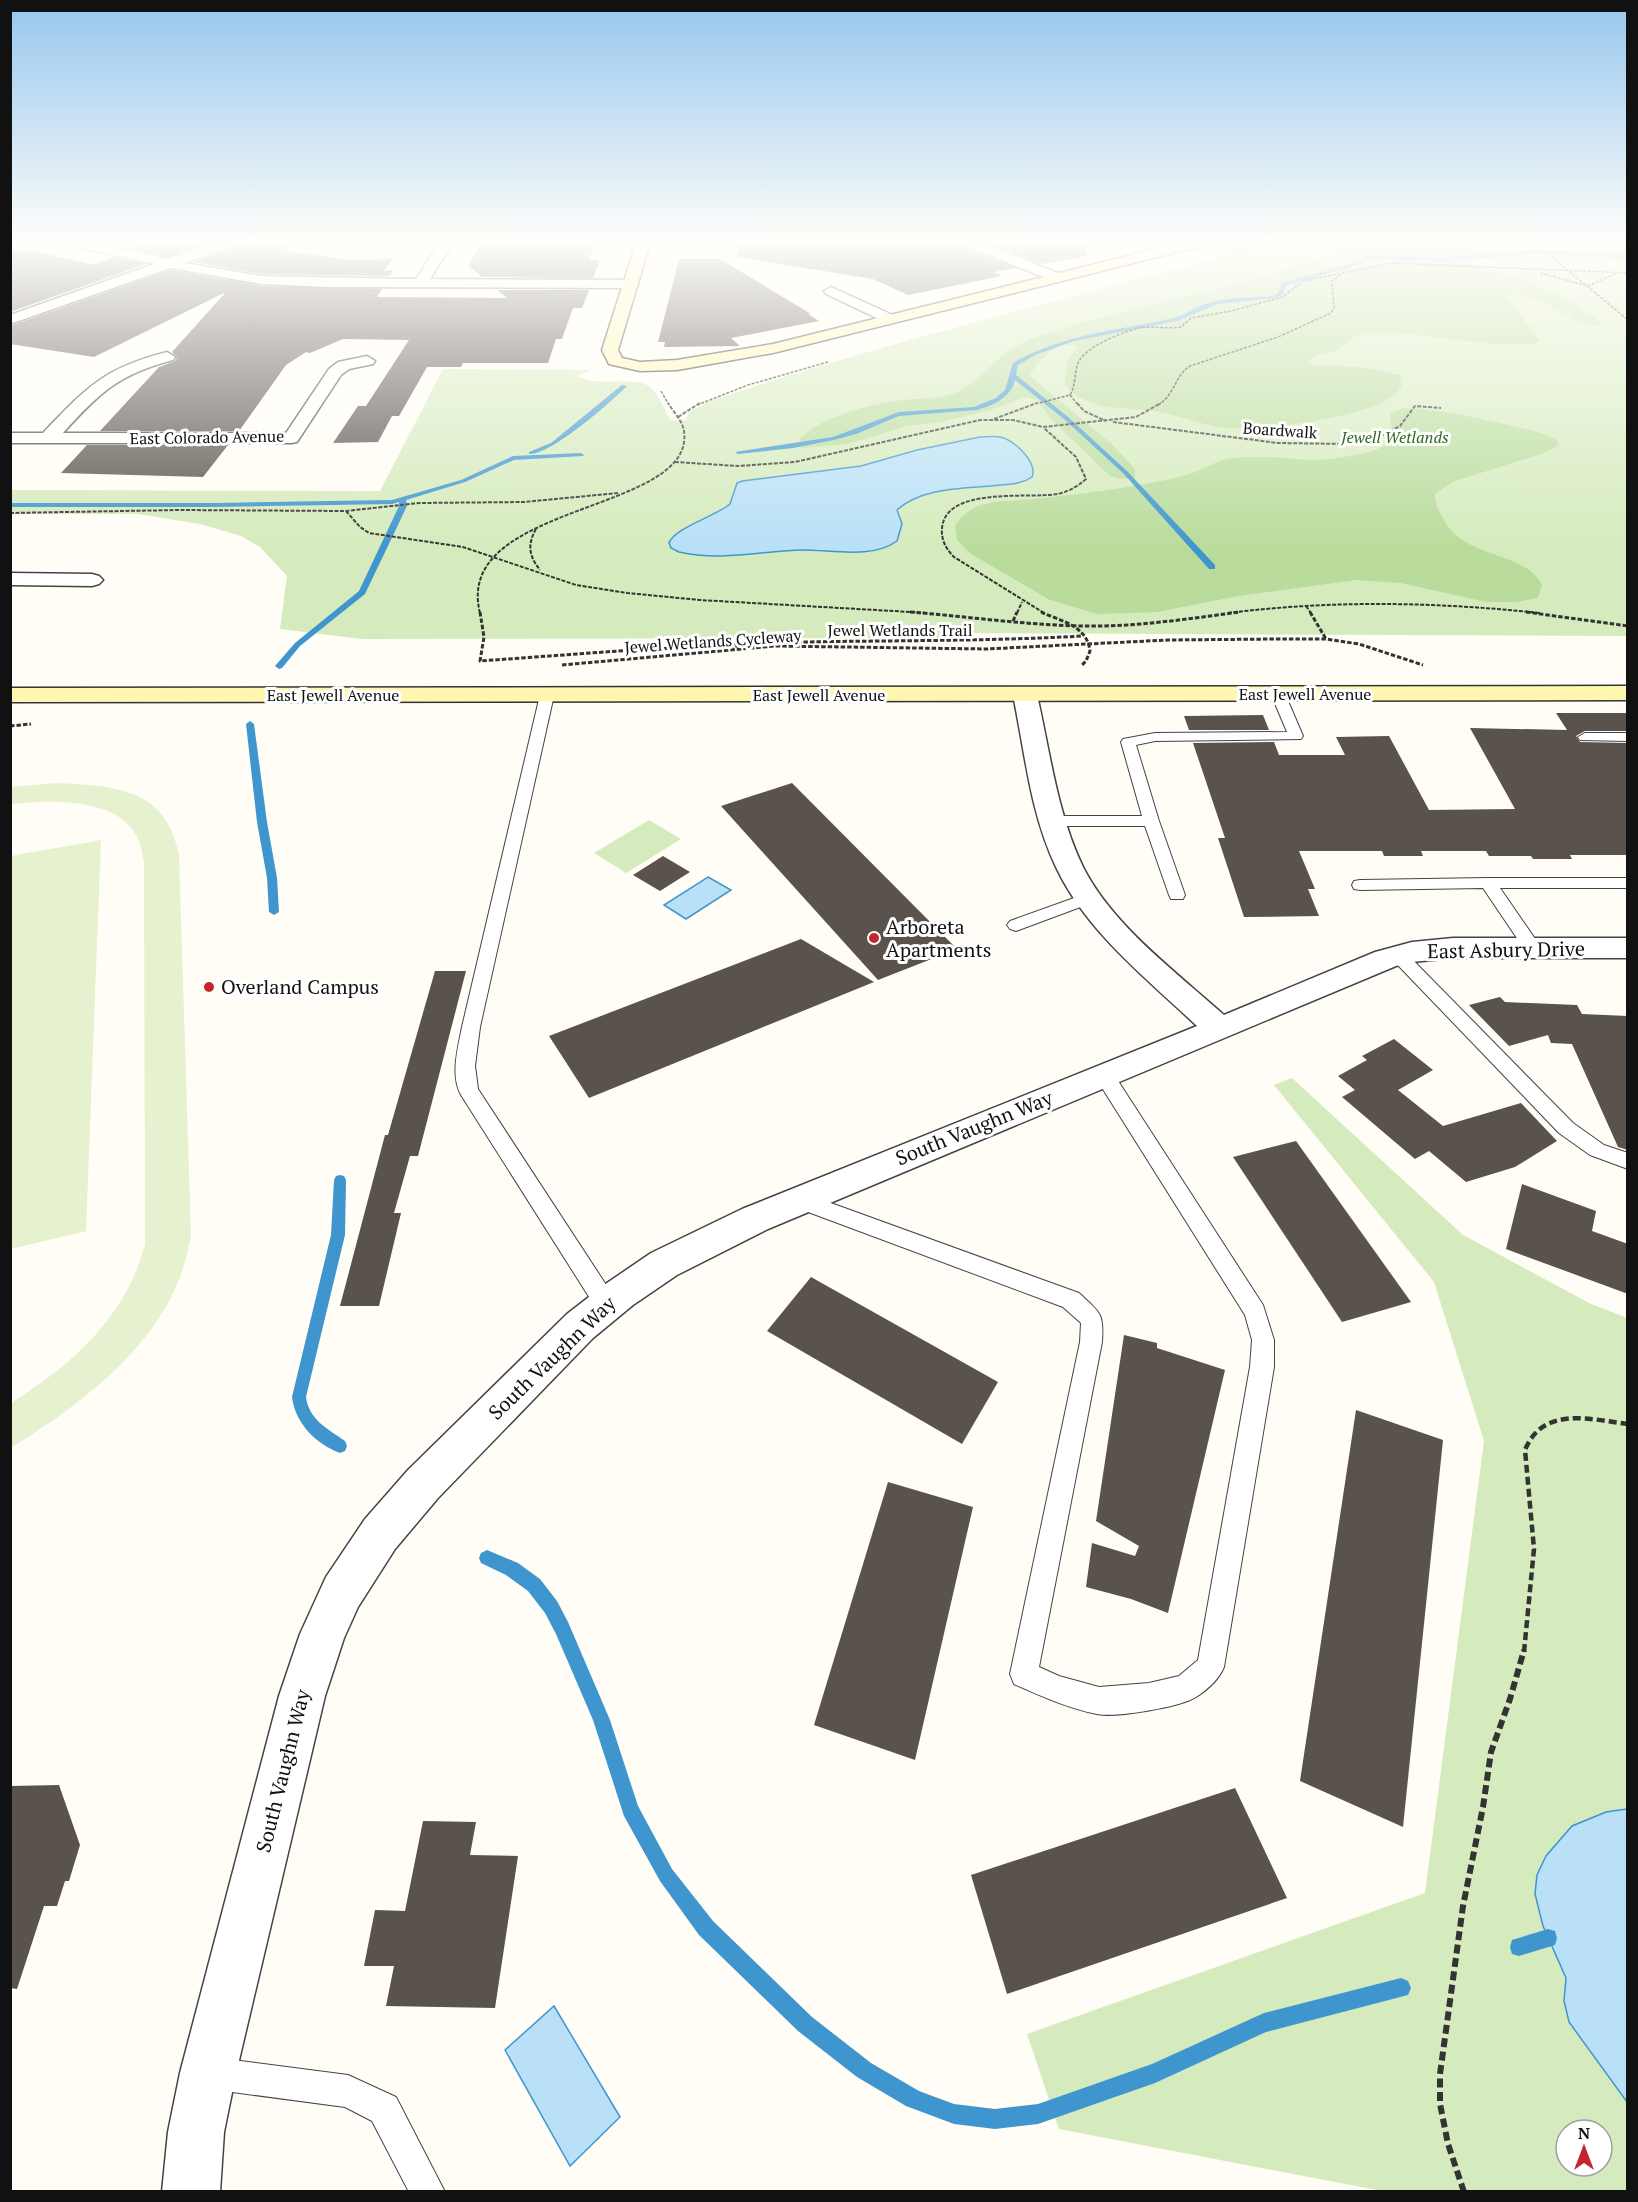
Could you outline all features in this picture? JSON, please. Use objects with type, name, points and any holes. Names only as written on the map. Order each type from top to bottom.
[{"type":"street","points":[[612,343],[610,350],[615,361],[630,367],[660,366],[754,352],[792,343]]},
{"type":"street","points":[[48,438],[107,379],[142,363],[167,357]]},
{"type":"street","name":"East Colorado Avenue","points":[[10,438],[291,438],[335,372],[344,365],[367,361]]},
{"type":"street","points":[[10,579],[92,580]]},
{"type":"street","name":"East Jewell Avenue","points":[[10,695],[1628,693]]},
{"type":"street","points":[[1025,695],[1053,821],[1071,870],[1088,898],[1126,940],[1220,1029]]},
{"type":"street","name":"East Asbury Drive","points":[[1220,1029],[1357,969],[1398,955],[1453,948],[1628,948]]},
{"type":"street","name":"South Vaughn Way","points":[[191,2192],[196,2132],[208,2073],[302,1696],[319,1644],[342,1592],[380,1534],[423,1484],[562,1345],[606,1304],[641,1278],[700,1245],[800,1200],[1220,1029]]},
{"type":"lane","points":[[1177,895],[1151,821],[1128,742],[1155,737],[1296,736],[1278,694]]},
{"type":"lane","points":[[547,695],[474,1016],[465,1066],[468,1090],[606,1304]]},
{"type":"lane","points":[[1585,737],[1628,737]]},
{"type":"lane","points":[[1053,821],[1151,821]]},
{"type":"lane","points":[[1488,883],[1533,949]]},
{"type":"lane","points":[[1360,885],[1628,884]]},
{"type":"lane","points":[[1016,925],[1088,898]]},
{"type":"lane","points":[[1398,955],[1566,1128],[1597,1150],[1628,1161]]},
{"type":"lane","points":[[800,1200],[1071,1300],[1092,1320],[1091,1342],[1023,1674],[1056,1689],[1099,1701],[1149,1697],[1186,1688],[1210,1666],[1262,1367],[1263,1340],[1255,1312],[1104,1075]]},
{"type":"lane","points":[[208,2073],[348,2091],[384,2109],[428,2192]]},
{"type":"path","points":[[992,419],[1029,405],[1070,395],[1074,388],[1078,363],[1103,343]]},
{"type":"path","points":[[675,462],[738,466],[795,462],[851,451],[964,423],[992,419],[1022,421],[1043,427],[1110,422],[1136,417],[1170,396],[1183,370],[1261,343]]},
{"type":"path","points":[[678,417],[685,410],[712,398],[827,363]]},
{"type":"path","points":[[660,366],[662,394],[678,417],[686,435],[684,448],[675,462],[654,478],[625,493],[538,526],[497,556],[482,576],[476,594],[484,638],[480,661],[646,649],[775,646]]},
{"type":"path","points":[[1070,395],[1084,411],[1110,422]]},
{"type":"path","name":"Boardwalk","points":[[1110,422],[1212,434],[1274,445],[1310,446],[1378,437],[1401,426],[1408,420],[1415,406],[1441,408]]},
{"type":"path","points":[[1043,427],[1078,461],[1086,474],[1082,485],[1062,493],[991,498],[963,503],[947,513],[942,540],[957,560],[1022,602],[1074,626],[1090,644]]},
{"type":"path","points":[[10,513],[178,510],[346,511],[419,504],[524,502],[625,493]]},
{"type":"path","points":[[346,511],[360,527],[369,533],[439,541],[497,556],[541,571],[569,584],[697,601],[882,610],[1074,626],[1161,623],[1305,606],[1437,606],[1540,614],[1628,626]]},
{"type":"path","points":[[538,526],[531,536],[528,550],[531,560],[541,571]]},
{"type":"path","points":[[1013,621],[1022,602]]},
{"type":"path","points":[[1305,606],[1326,639]]},
{"type":"path","name":"Jewel Wetlands Trail","points":[[646,649],[773,642],[960,642],[1083,636]]},
{"type":"path","name":"Jewel Wetlands Cycleway","points":[[560,665],[775,646],[986,649],[1168,640],[1326,639],[1359,644],[1427,666]]},
{"type":"path","points":[[1464,2192],[1448,2144],[1440,2104],[1440,2074],[1463,1906],[1484,1807],[1491,1752],[1516,1680],[1527,1634],[1534,1549],[1525,1450],[1527,1440],[1533,1431],[1544,1423],[1561,1419],[1604,1420],[1628,1424]]},
{"type":"green space","name":"Jewell Wetlands","points":[[901,343],[1627,343],[1627,636],[953,633],[939,638],[362,639],[280,629],[287,576],[260,547],[241,536],[200,524],[138,514],[11,514],[11,490],[380,491],[443,369],[590,370],[577,376],[596,381],[645,384],[657,396],[671,421],[686,420],[689,412],[707,402]]},
{"type":"green space","points":[[1022,343],[1346,343],[1340,348],[1317,355],[1307,362],[1315,365],[1361,367],[1400,375],[1402,386],[1387,400],[1343,415],[1302,423],[1226,428],[1159,412],[1109,407],[1085,400],[1065,385],[1067,361],[1076,349],[1076,346],[1069,345],[1049,353],[1037,364],[1030,376],[1113,445],[1135,469],[1135,478],[1120,479],[1110,476],[1053,421],[1036,400],[1028,397],[991,410],[941,422],[907,426],[848,444],[801,448],[800,439],[810,431],[822,423],[849,412],[891,402],[938,397],[958,392],[973,383],[1007,352]]},
{"type":"green space","points":[[1482,343],[1532,343],[1508,345]]},
{"type":"green space","points":[[1403,408],[1472,417],[1547,435],[1557,440],[1559,445],[1547,452],[1452,482],[1435,494],[1439,511],[1454,533],[1479,549],[1522,566],[1533,574],[1542,585],[1538,598],[1516,602],[1486,602],[1401,583],[1356,580],[1238,596],[1157,612],[1097,614],[1050,600],[971,554],[957,540],[955,526],[965,514],[990,503],[1061,496],[1151,483],[1188,474],[1220,461],[1243,457],[1320,460],[1361,454],[1387,444],[1391,433],[1390,414]]},
{"type":"green space","points":[[56,783],[117,789],[150,803],[162,815],[172,833],[179,855],[191,1236],[183,1270],[175,1289],[145,1338],[126,1360],[82,1399],[11,1448],[11,1403],[75,1355],[111,1316],[137,1270],[145,1244],[144,862],[136,835],[126,823],[97,807],[61,802],[11,804],[11,787]]},
{"type":"green space","points":[[649,820],[681,839],[626,873],[594,853]]},
{"type":"green space","points":[[101,840],[86,1231],[11,1249],[11,856]]},
{"type":"green space","points":[[1292,1078],[1463,1235],[1589,1303],[1627,1318],[1627,2191],[1382,2191],[1059,2129],[1027,2034],[1425,1893],[1484,1441],[1434,1282],[1274,1085]]},
{"type":"water","points":[[980,437],[1000,437],[1012,442],[1032,465],[1032,477],[1016,483],[946,490],[908,502],[897,510],[902,524],[897,541],[887,547],[862,552],[798,550],[709,556],[679,552],[671,548],[669,543],[679,532],[730,504],[737,483],[742,481],[861,466],[917,450]]},
{"type":"water","points":[[708,877],[731,890],[686,919],[664,905]]},
{"type":"water","points":[[1628,1809],[1627,2102],[1569,2022],[1564,2001],[1566,1978],[1543,1926],[1535,1894],[1537,1875],[1546,1856],[1572,1826],[1606,1812]]},
{"type":"water","points":[[554,2006],[620,2117],[570,2166],[505,2050]]},
{"type":"building","points":[[10,343],[123,343],[94,357]]},
{"type":"building","points":[[180,343],[334,343],[310,353],[306,352],[286,365],[239,431],[100,431],[159,367],[175,361],[177,357],[172,352]]},
{"type":"building","points":[[407,343],[555,343],[548,363],[463,363],[461,367],[427,367],[399,416],[392,416],[378,442],[333,443],[358,406],[366,406]]},
{"type":"building","points":[[665,343],[736,343],[740,346],[664,347]]},
{"type":"building","points":[[87,445],[228,445],[203,477],[61,473]]},
{"type":"building","points":[[1556,713],[1628,713],[1628,731],[1585,731],[1576,736],[1580,742],[1628,743],[1628,855],[1570,855],[1572,859],[1533,859],[1531,856],[1489,856],[1486,851],[1421,851],[1423,856],[1384,856],[1382,851],[1299,851],[1315,889],[1308,889],[1319,916],[1244,917],[1218,838],[1225,838],[1193,743],[1274,742],[1279,755],[1345,755],[1336,737],[1389,736],[1429,810],[1515,809],[1470,728],[1567,730]]},
{"type":"building","points":[[1263,715],[1269,730],[1189,730],[1184,716]]},
{"type":"building","points":[[792,783],[957,949],[878,980],[721,806]]},
{"type":"building","points":[[663,856],[690,872],[660,891],[633,875]]},
{"type":"building","points":[[801,939],[874,982],[589,1098],[549,1036]]},
{"type":"building","points":[[435,971],[466,971],[418,1156],[410,1156],[394,1213],[401,1213],[379,1306],[340,1306],[385,1135],[388,1135]]},
{"type":"building","points":[[1500,997],[1505,1002],[1577,1005],[1582,1014],[1628,1016],[1628,1150],[1618,1147],[1572,1044],[1551,1043],[1548,1035],[1509,1046],[1469,1005]]},
{"type":"building","points":[[1394,1039],[1433,1070],[1398,1090],[1443,1126],[1521,1103],[1557,1141],[1515,1167],[1466,1182],[1429,1151],[1415,1159],[1342,1097],[1355,1090],[1338,1076],[1367,1060],[1362,1056]]},
{"type":"building","points":[[1296,1141],[1411,1302],[1342,1322],[1233,1157]]},
{"type":"building","points":[[1522,1184],[1596,1211],[1592,1231],[1628,1244],[1628,1294],[1506,1249]]},
{"type":"building","points":[[811,1277],[998,1382],[962,1444],[767,1331]]},
{"type":"building","points":[[1124,1335],[1157,1343],[1157,1348],[1225,1370],[1168,1613],[1131,1599],[1086,1587],[1092,1543],[1135,1556],[1139,1546],[1096,1521]]},
{"type":"building","points":[[1356,1410],[1443,1440],[1403,1827],[1300,1781]]},
{"type":"building","points":[[888,1482],[973,1507],[915,1760],[814,1725]]},
{"type":"building","points":[[59,1785],[80,1845],[69,1881],[65,1881],[57,1906],[44,1906],[17,1989],[10,1988],[10,1786]]},
{"type":"building","points":[[1235,1788],[1287,1898],[1007,1994],[971,1875]]},
{"type":"building","points":[[423,1821],[476,1822],[470,1855],[518,1856],[495,2008],[386,2006],[394,1966],[364,1966],[375,1910],[405,1911]]},
{"type":"waterway","points":[[738,452],[793,446],[834,438],[854,433],[899,414],[962,411],[987,405],[1008,391],[1015,364],[1062,343]]},
{"type":"waterway","points":[[1014,376],[1066,418],[1125,472],[1212,567]]},
{"type":"waterway","points":[[531,453],[553,444],[624,386]]},
{"type":"waterway","points":[[10,505],[392,502],[463,481],[513,458],[581,455]]},
{"type":"waterway","points":[[279,666],[297,645],[362,592],[403,506],[402,500]]},
{"type":"waterway","points":[[250,724],[262,822],[272,878],[274,912]]},
{"type":"waterway","points":[[340,1180],[338,1235],[299,1397],[300,1406],[307,1420],[340,1446]]},
{"type":"waterway","points":[[487,1558],[512,1569],[534,1585],[551,1607],[601,1720],[630,1810],[666,1875],[706,1928],[805,2024],[864,2070],[913,2099],[954,2114],[995,2119],[1038,2114],[1155,2073],[1264,2023],[1401,1988]]},
{"type":"waterway","points":[[1519,1947],[1548,1938]]},
{"type":"place","name":"Arboreta Apartments","points":[[874,938]]},
{"type":"place","name":"Overland Campus","points":[[209,987]]}]
